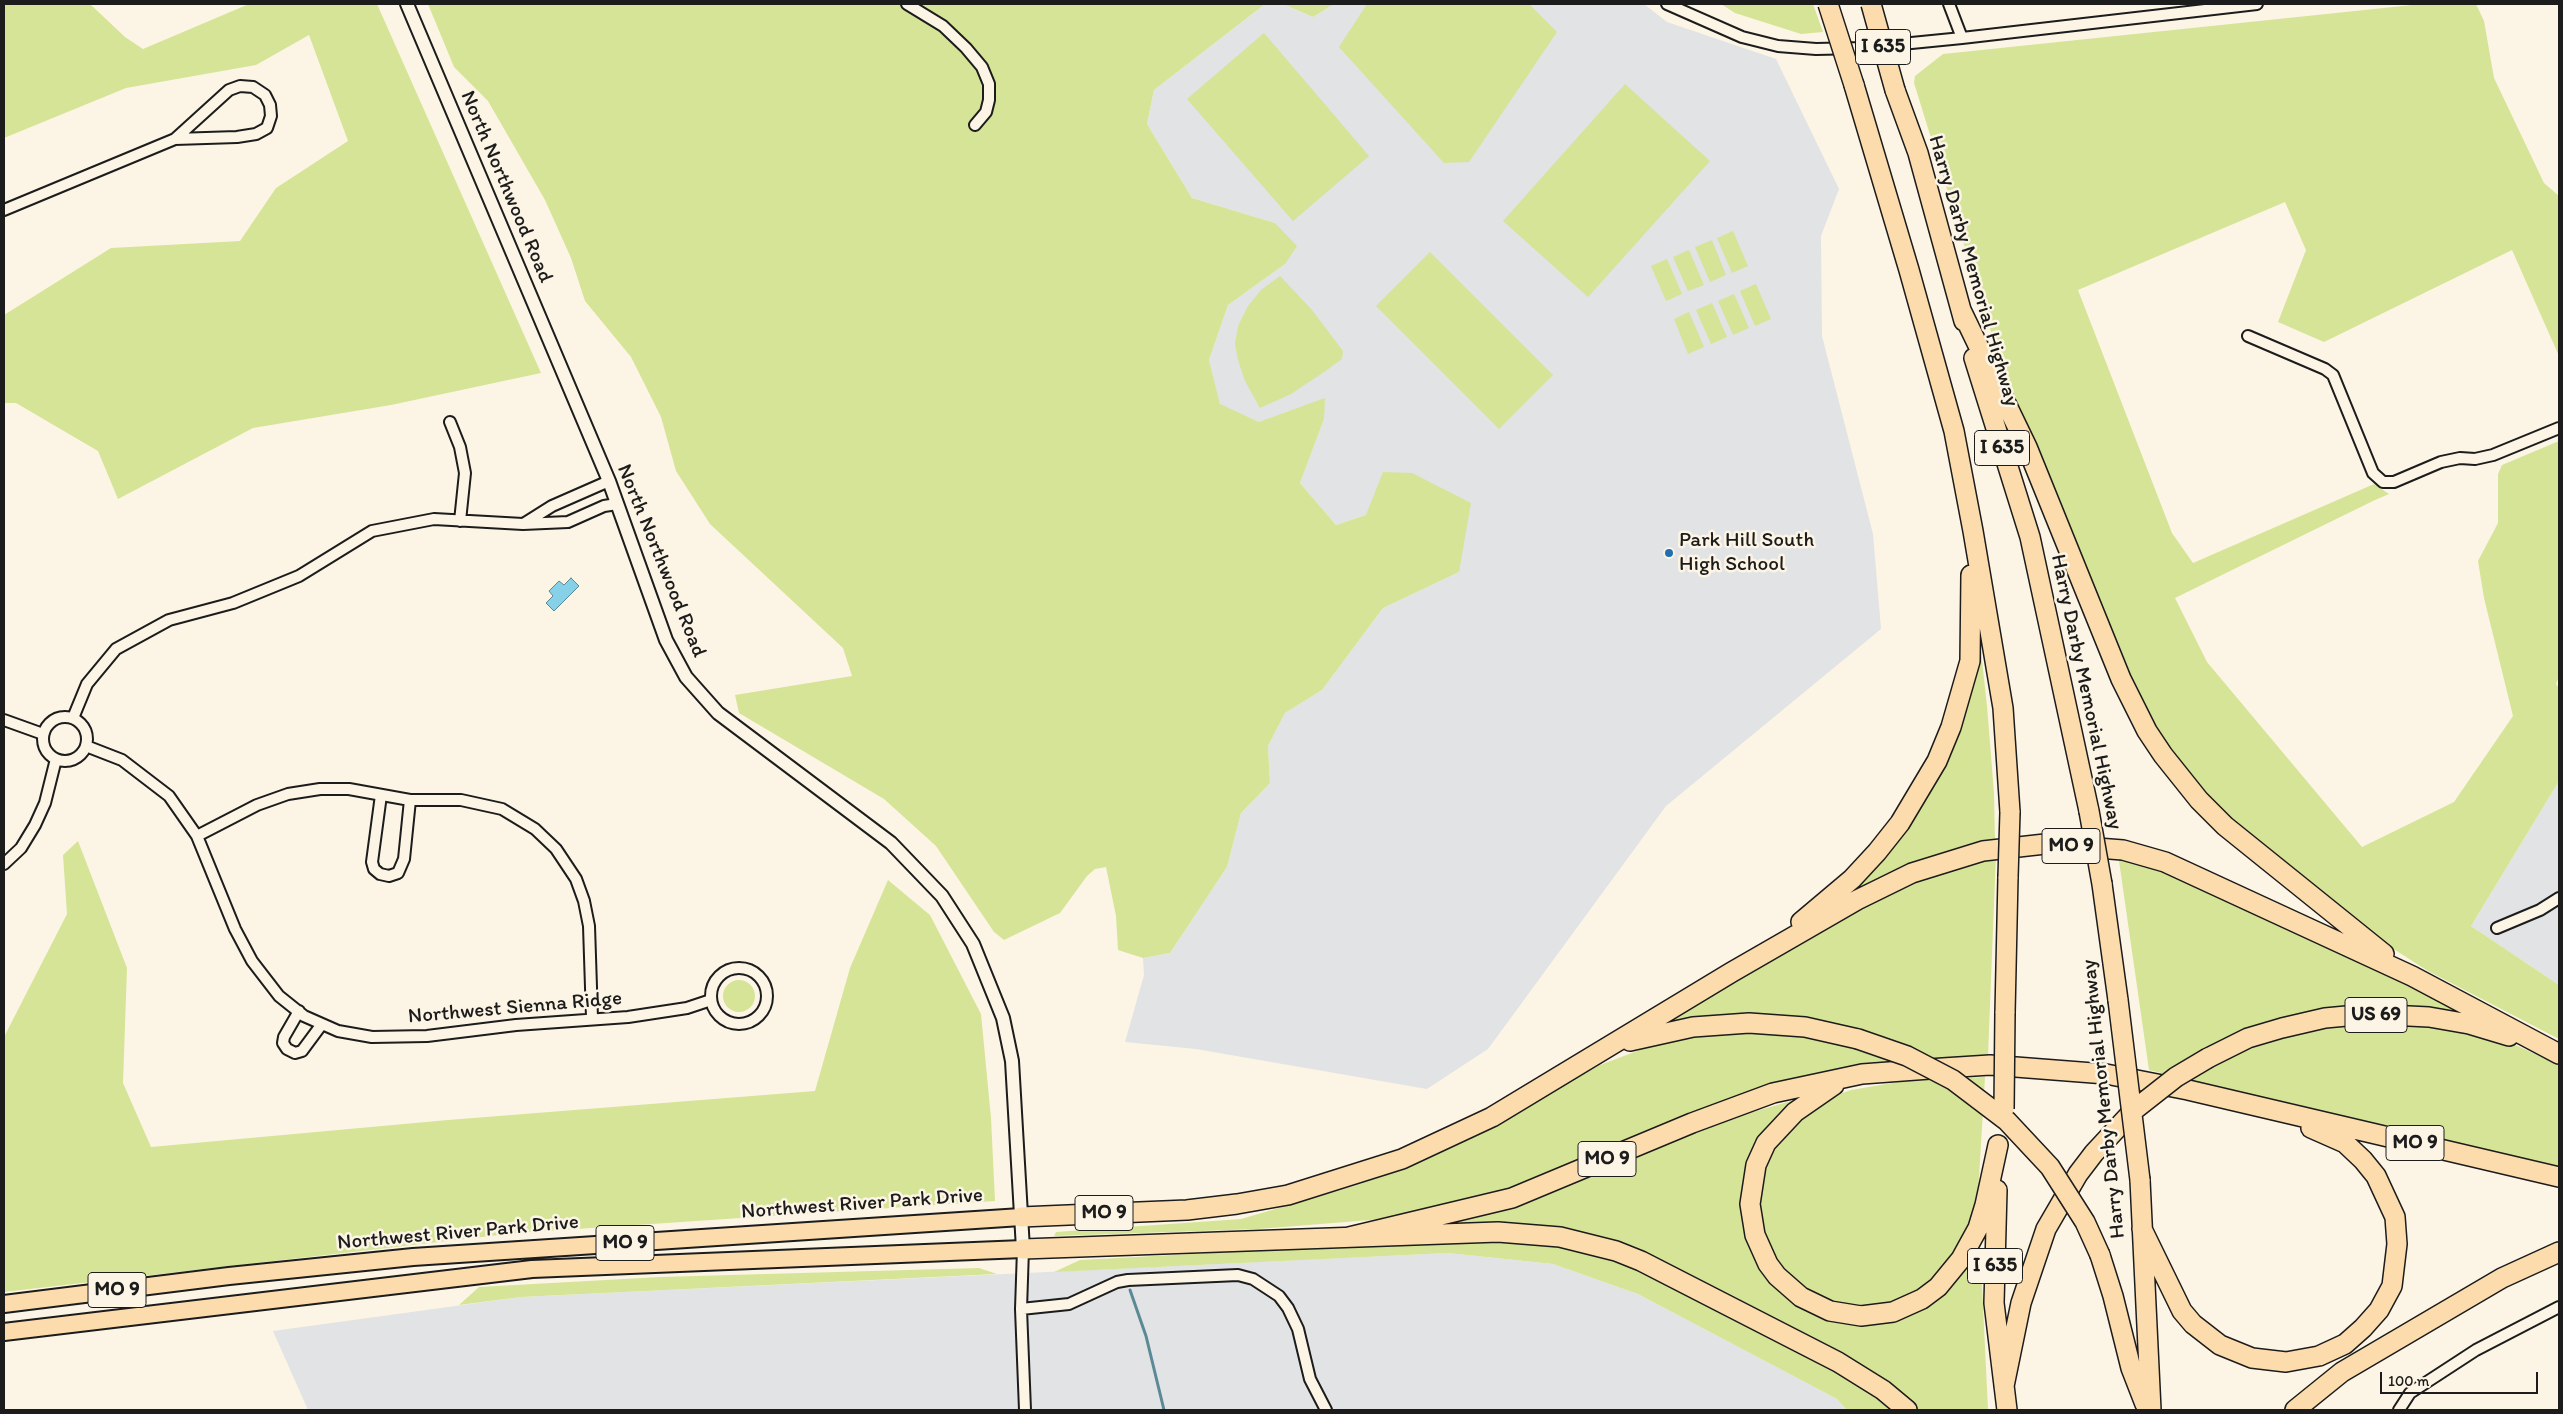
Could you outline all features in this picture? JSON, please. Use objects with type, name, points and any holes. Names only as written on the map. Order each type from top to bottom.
[{"type":"highway","name":"I 635","points":[[1828,4],[1910,270],[1954,431],[1974,531],[2004,708],[2010,812],[2004,1109],[1998,1145],[1994,1303],[2007,1410]]},
{"type":"highway","name":"Harry Darby Memorial Highway","points":[[1871,4],[1895,90],[1918,153],[1978,375],[2030,537],[2089,811],[2102,884],[2140,1180],[2149,1410]]},
{"type":"highway","points":[[1961,310],[2027,447],[2121,679],[2147,730],[2163,755],[2199,800],[2225,826],[2412,976]]},
{"type":"highway","points":[[1732,972],[1808,916],[1852,879],[1900,823],[1920,793],[1951,728],[1970,661],[1974,531]]},
{"type":"highway","name":"MO 9","points":[[1592,1058],[1732,972],[1857,900],[1912,873],[1983,851],[2045,844],[2122,850],[2165,862],[2412,976],[2553,1051]]},
{"type":"highway","name":"US 69","points":[[2004,1386],[2021,1303],[2046,1229],[2078,1174],[2113,1130],[2134,1110],[2176,1077],[2248,1038],[2325,1018],[2368,1014],[2428,1017],[2453,1022],[2553,1051]]},
{"type":"highway","points":[[1592,1058],[1638,1039],[1693,1027],[1749,1023],[1805,1027],[1858,1039],[1907,1056],[1953,1080],[2007,1121],[2050,1167],[2085,1222],[2100,1255],[2114,1296],[2131,1368],[2149,1410]]},
{"type":"highway","name":"Northwest River Park Drive","points":[[1021,1216],[1187,1210],[1288,1195],[1402,1159],[1492,1117],[1592,1058]]},
{"type":"highway","name":"MO 9","points":[[1349,1236],[1512,1198],[1692,1123],[1773,1093],[1862,1074],[1990,1066],[2047,1068],[2106,1074],[2188,1090],[2559,1177]]},
{"type":"highway","points":[[1862,1074],[1836,1084],[1812,1099],[1780,1127],[1762,1150],[1752,1180],[1751,1220],[1760,1250],[1789,1288],[1815,1305],[1846,1314],[1879,1314],[1908,1306],[1932,1293],[1961,1259],[1978,1228],[1998,1145]]},
{"type":"highway","points":[[2142,1229],[2182,1311],[2206,1335],[2235,1353],[2268,1361],[2303,1360],[2319,1356],[2345,1344],[2363,1328],[2378,1310],[2392,1286],[2397,1244],[2395,1217],[2376,1176],[2345,1143],[2271,1110]]},
{"type":"highway","points":[[1349,1236],[1524,1232],[1560,1237],[1616,1251],[1641,1261],[1838,1362],[1883,1390],[1907,1410]]},
{"type":"highway","name":"Northwest River Park Drive","points":[[1023,1249],[1162,1245],[1349,1236]]},
{"type":"highway","points":[[2295,1410],[2342,1372],[2502,1278],[2559,1252]]},
{"type":"main road","name":"Northwest River Park Drive","points":[[4,1304],[229,1276],[413,1257],[1021,1216]]},
{"type":"main road","name":"Northwest River Park Drive","points":[[4,1332],[532,1269],[1023,1249]]},
{"type":"street","name":"North Northwood Road","points":[[407,4],[609,481],[666,640],[686,677],[718,713],[890,843],[942,896],[973,944],[1003,1018],[1012,1061],[1023,1249]]},
{"type":"street","points":[[907,4],[943,26],[966,48],[982,67],[988,84],[989,100],[986,112],[975,125]]},
{"type":"street","points":[[1667,4],[1742,37],[1778,46],[1816,49],[1861,48],[1962,38],[2257,4]]},
{"type":"street","points":[[1949,4],[1962,38]]},
{"type":"street","points":[[4,210],[175,139],[229,90],[240,86],[253,87],[265,95],[270,105],[271,116],[267,128],[256,134],[237,137],[175,139]]},
{"type":"street","points":[[2248,336],[2325,369],[2332,375],[2373,473],[2382,482],[2394,482],[2441,462],[2460,458],[2475,459],[2493,455],[2559,428]]},
{"type":"street","points":[[450,422],[460,447],[465,473],[460,521]]},
{"type":"street","points":[[523,524],[552,506],[609,481]]},
{"type":"street","points":[[73,718],[87,684],[116,649],[169,620],[233,604],[299,576],[372,531],[434,520],[523,524],[568,522],[604,506],[618,504]]},
{"type":"street","points":[[58,718],[73,718],[84,727],[87,734],[86,746],[76,758],[69,760],[56,759],[45,748],[44,734],[52,721],[58,718]]},
{"type":"street","points":[[4,720],[44,734]]},
{"type":"street","name":"Northwest Sienna Ridge","points":[[86,746],[112,755],[133,766],[169,796],[196,836],[235,930],[252,961],[279,996],[299,1011],[338,1031],[372,1038],[428,1036],[592,1018],[656,1014],[687,1008],[711,1000]]},
{"type":"street","points":[[4,864],[20,848],[35,825],[44,803],[56,759]]},
{"type":"street","points":[[196,836],[258,805],[288,794],[320,789],[349,790],[410,800],[461,800],[502,809],[535,829],[556,849],[576,879],[584,901],[589,926],[592,1018]]},
{"type":"street","points":[[381,795],[372,862],[374,869],[380,874],[389,876],[398,873],[404,859],[410,800]]},
{"type":"street","points":[[2497,928],[2540,910],[2559,898]]},
{"type":"street","points":[[736,969],[756,974],[765,986],[767,993],[767,1000],[761,1014],[742,1024],[728,1022],[722,1018],[711,1000],[711,993],[717,979],[722,974],[736,969]]},
{"type":"street","points":[[299,1011],[284,1037],[283,1044],[287,1049],[295,1053],[302,1052],[322,1024]]},
{"type":"street","points":[[1023,1249],[1021,1309],[1025,1410]]},
{"type":"street","points":[[1021,1309],[1069,1304],[1117,1282],[1128,1280],[1238,1275],[1253,1279],[1273,1291],[1288,1308],[1298,1329],[1310,1380],[1326,1410]]},
{"type":"street","points":[[2399,1410],[2410,1393],[2468,1355],[2559,1307]]},
{"type":"shaded area","name":"Park Hill South High School","points":[[1265,4],[1283,4],[1313,17],[1334,4],[1644,4],[1667,22],[1776,59],[1839,189],[1821,236],[1822,336],[1873,534],[1881,629],[1666,806],[1488,1049],[1427,1089],[1196,1049],[1125,1042],[1144,975],[1143,958],[1170,953],[1227,867],[1241,813],[1270,783],[1268,746],[1285,713],[1322,690],[1383,608],[1459,572],[1366,515],[1336,525],[1300,483],[1324,419],[1259,422],[1220,405],[1209,360],[1228,305],[1285,264],[1275,223],[1192,198],[1147,124],[1154,90]]},
{"type":"shaded area","points":[[2559,781],[2559,985],[2471,926]]},
{"type":"shaded area","points":[[1448,1253],[1553,1264],[1638,1294],[1837,1399],[1847,1410],[308,1410],[273,1331],[521,1297]]},
{"type":"green space","points":[[4,4],[90,4],[125,37],[143,49],[249,4],[377,4],[541,373],[391,405],[253,428],[118,499],[98,451],[16,403],[4,403],[4,315],[111,248],[240,241],[276,188],[348,141],[309,35],[256,65],[126,88],[4,138]]},
{"type":"green space","points":[[428,4],[1265,4],[1154,90],[1147,124],[1192,198],[1275,223],[1297,246],[1285,264],[1228,305],[1209,360],[1220,404],[1259,422],[1325,398],[1324,419],[1300,483],[1336,525],[1366,515],[1383,472],[1412,473],[1471,503],[1459,572],[1383,608],[1322,690],[1285,713],[1268,746],[1270,783],[1241,813],[1227,867],[1170,953],[1143,958],[1118,950],[1116,916],[1106,867],[1095,869],[1087,876],[1060,913],[1004,940],[994,932],[936,846],[884,799],[739,713],[735,695],[852,676],[843,648],[710,524],[676,471],[661,417],[631,357],[585,301],[571,258],[545,200],[488,101],[454,67]]},
{"type":"green space","points":[[1283,4],[1334,4],[1313,17]]},
{"type":"green space","points":[[1367,4],[1529,4],[1557,32],[1469,162],[1444,163],[1339,47]]},
{"type":"green space","points":[[1721,4],[1813,4],[1823,32],[1801,34],[1735,13]]},
{"type":"green space","points":[[2422,4],[2476,4],[2484,21],[2494,78],[2544,183],[2559,196],[2559,356],[2512,250],[2324,342],[2278,322],[2306,250],[2285,202],[2078,290],[2172,533],[2193,563],[2374,484],[2389,494],[2175,598],[2207,662],[2362,847],[2454,802],[2513,716],[2484,598],[2478,561],[2498,523],[2498,474],[2502,465],[2559,441],[2559,676],[2556,684],[2559,688],[2559,781],[2471,926],[2559,985],[2559,1039],[2428,971],[2381,941],[2224,818],[2148,726],[2013,403],[1914,83],[1915,76],[1943,54]]},
{"type":"green space","points":[[1264,33],[1369,156],[1293,221],[1187,99]]},
{"type":"green space","points":[[1625,84],[1710,161],[1588,297],[1503,221]]},
{"type":"green space","points":[[1733,231],[1748,266],[1732,273],[1717,238]]},
{"type":"green space","points":[[1712,240],[1726,275],[1710,282],[1695,247]]},
{"type":"green space","points":[[1689,250],[1704,285],[1688,291],[1673,257]]},
{"type":"green space","points":[[1430,252],[1553,375],[1499,429],[1376,306]]},
{"type":"green space","points":[[1667,259],[1682,294],[1666,301],[1651,266]]},
{"type":"green space","points":[[1280,276],[1312,310],[1343,351],[1342,359],[1291,394],[1260,408],[1245,381],[1235,344],[1238,326],[1248,306],[1261,290]]},
{"type":"green space","points":[[1756,284],[1771,319],[1755,326],[1740,291]]},
{"type":"green space","points":[[1734,294],[1749,328],[1733,335],[1718,301]]},
{"type":"green space","points":[[1712,303],[1727,337],[1711,344],[1696,310]]},
{"type":"green space","points":[[1689,312],[1704,347],[1688,354],[1674,319]]},
{"type":"green space","points":[[1976,642],[1980,642],[1987,706],[1994,793],[1995,841],[1961,848],[1903,867],[1823,912],[1905,825]]},
{"type":"green space","points":[[78,841],[127,968],[123,1083],[151,1147],[448,1120],[815,1091],[850,968],[888,880],[930,915],[981,1014],[991,1118],[995,1201],[517,1233],[4,1292],[4,1037],[67,914],[63,855]]},
{"type":"green space","points":[[1996,854],[1988,1055],[1887,1062],[1853,1067],[1502,1192],[1407,1214],[1371,1220],[1258,1229],[1054,1236],[1056,1232],[1241,1219],[1351,1187],[1400,1170],[1467,1140],[1600,1065],[1653,1045],[1681,1039],[1739,1032],[1770,1032],[1842,1040],[1859,1050],[1869,1051],[1898,1043],[1877,1036],[1650,1027],[1895,887]]},
{"type":"green space","points":[[2118,854],[2146,860],[2454,1006],[2454,1011],[2407,1005],[2377,1006],[2265,1039],[2349,1022],[2428,1023],[2509,1042],[2559,1065],[2559,1170],[2149,1070]]},
{"type":"green space","points":[[739,980],[750,985],[755,996],[750,1007],[739,1012],[728,1007],[723,996],[728,985]]},
{"type":"green space","points":[[1985,1077],[1978,1194],[1967,1238],[1932,1284],[1882,1309],[1845,1307],[1812,1296],[1774,1262],[1758,1223],[1758,1182],[1782,1131],[1828,1098],[1851,1090],[1904,1081]]},
{"type":"green space","points":[[1798,1099],[1765,1129],[1753,1149],[1746,1169],[1742,1210],[1744,1229],[1753,1254],[1764,1273],[1841,1321],[1944,1292],[1959,1277],[1980,1243],[1988,1410],[1915,1410],[1643,1256],[1443,1225],[1552,1191],[1725,1120]]},
{"type":"green space","points":[[1436,1241],[1529,1241],[1584,1249],[1635,1267],[1820,1361],[1872,1393],[1893,1410],[1847,1410],[1837,1399],[1638,1294],[1553,1264],[1448,1253],[1054,1272],[1080,1260]]},
{"type":"green space","points":[[979,1268],[997,1274],[521,1297],[459,1305],[479,1287],[660,1277]]},
{"type":"water","points":[[571,578],[579,586],[554,611],[546,603],[553,596],[549,591],[559,581],[564,585]]},
{"type":"waterway","points":[[1130,1290],[1146,1336],[1164,1410]]},
{"type":"place","name":"Park Hill South High School","points":[[1669,553]]}]
